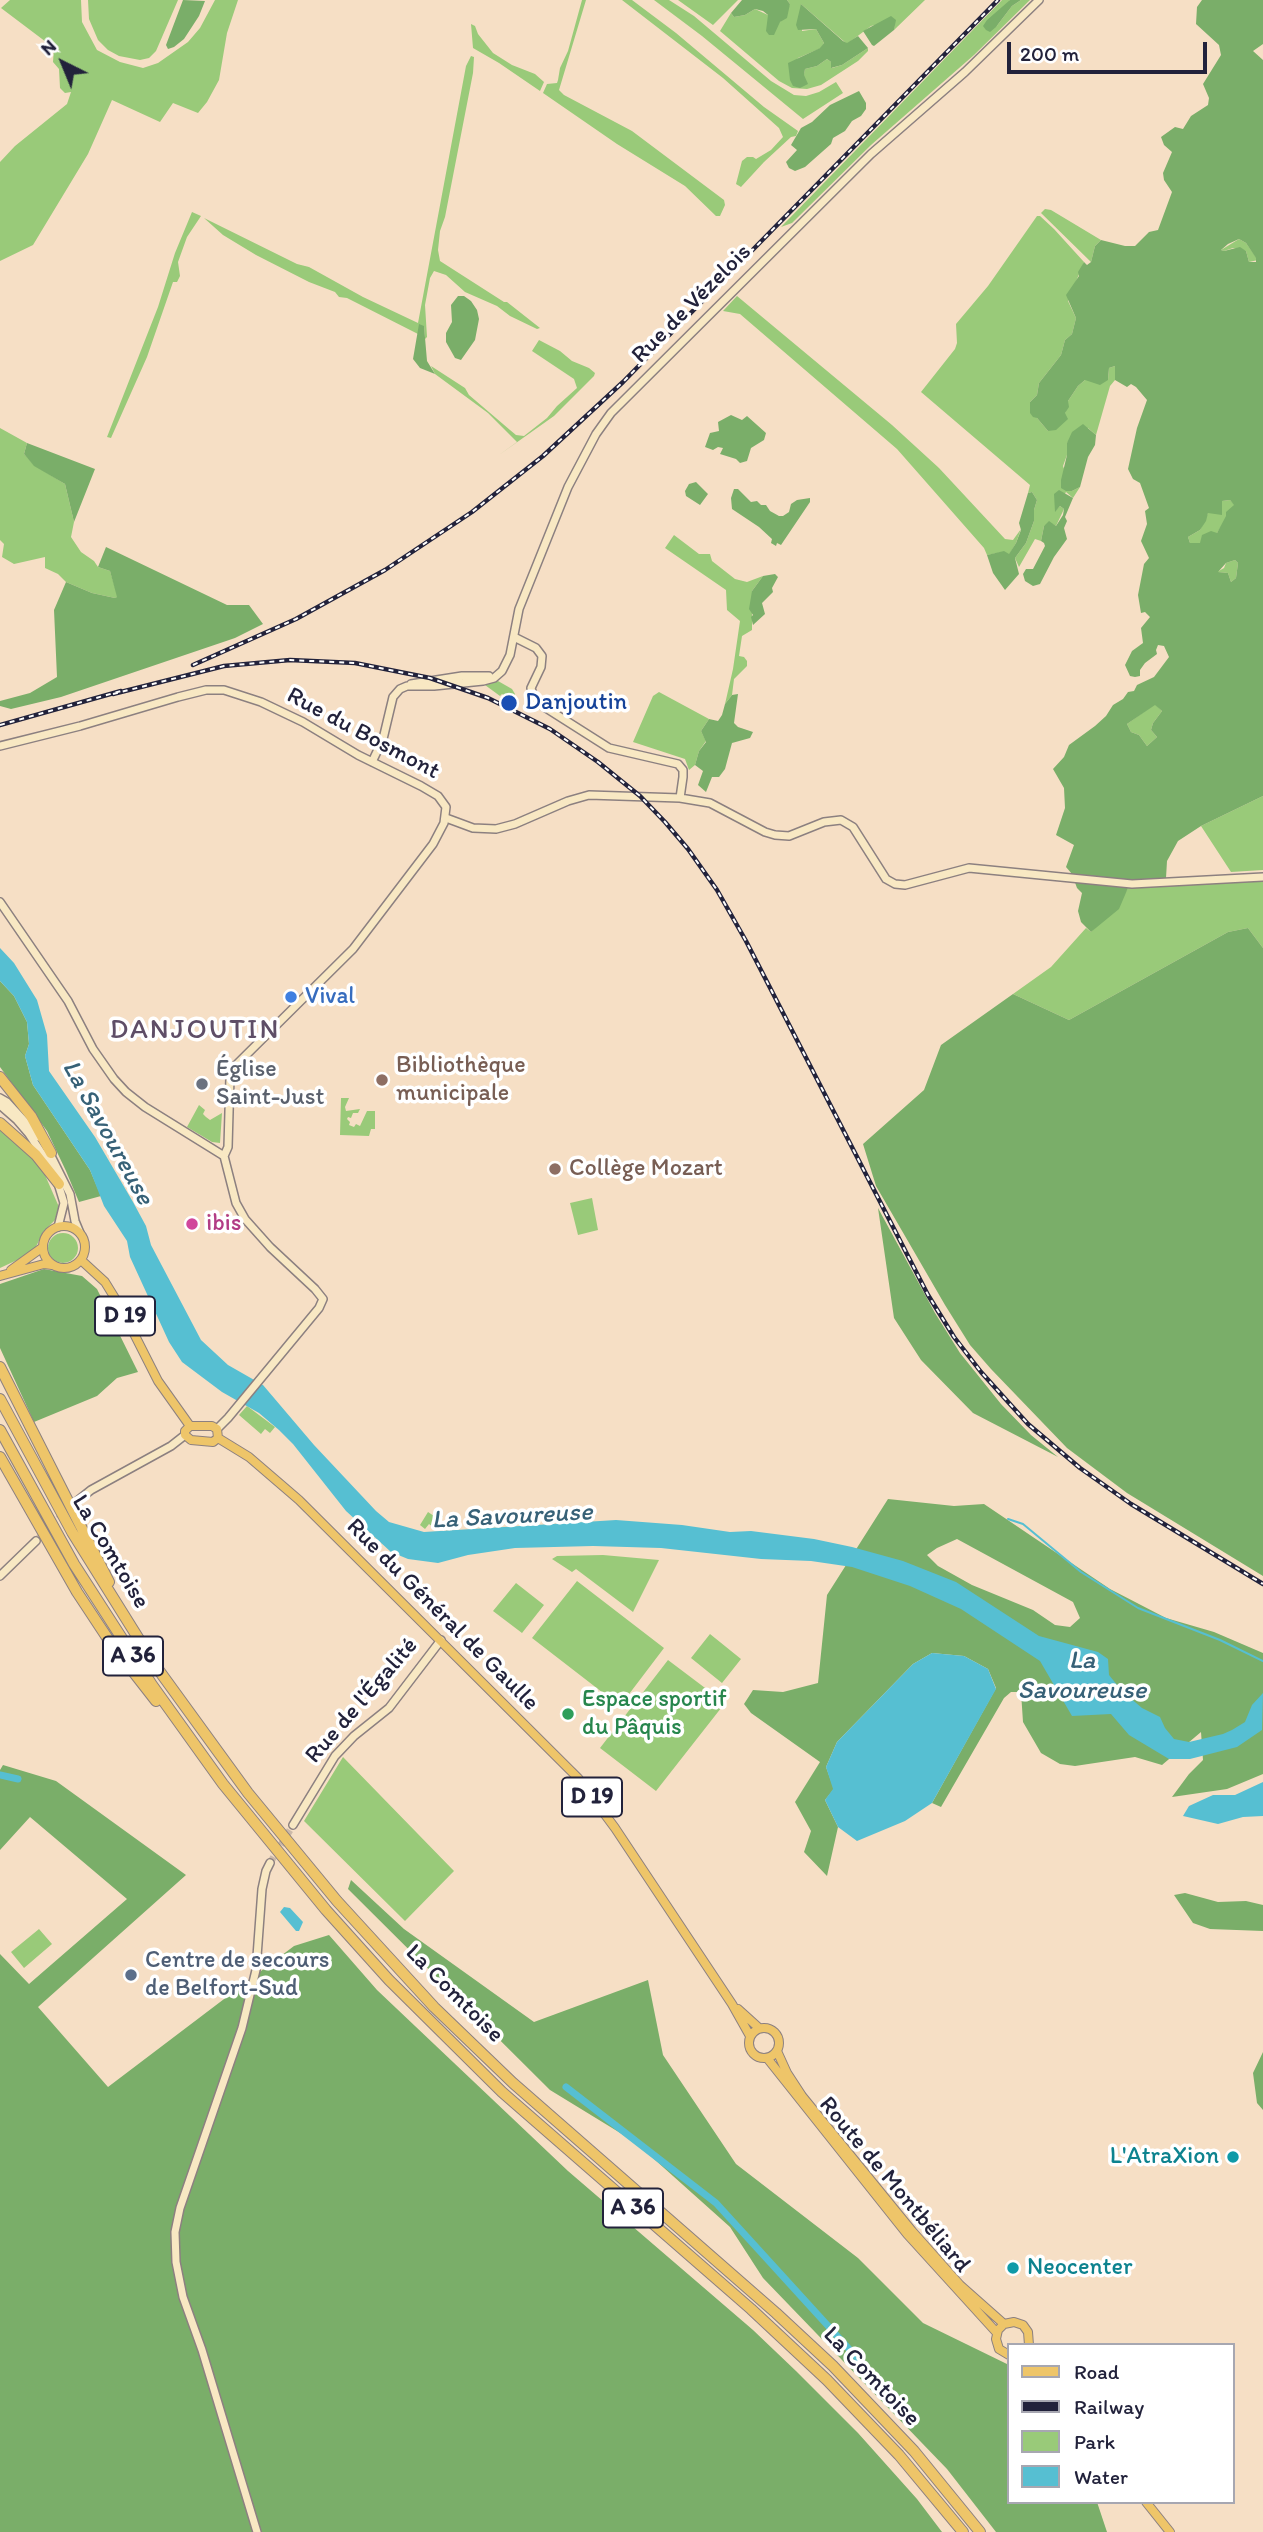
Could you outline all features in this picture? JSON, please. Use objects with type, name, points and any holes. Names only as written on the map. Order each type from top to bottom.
[{"type":"highway","points":[[0,1077],[31,1116],[51,1153]]},
{"type":"highway","points":[[0,1123],[30,1149],[59,1184]]},
{"type":"highway","points":[[0,1367],[92,1550],[155,1665]]},
{"type":"highway","name":"La Comtoise","points":[[0,1399],[72,1532],[155,1665],[268,1819],[337,1901],[408,1979],[513,2083],[833,2366],[914,2451],[980,2532]]},
{"type":"highway","name":"La Comtoise","points":[[0,1430],[97,1600],[152,1685],[212,1769],[311,1892],[433,2025],[561,2146],[808,2361],[881,2435],[963,2532]]},
{"type":"highway","points":[[0,1459],[98,1625],[135,1676],[212,1769]]},
{"type":"main road","points":[[58,1227],[72,1227],[80,1233],[85,1248],[81,1259],[68,1267],[44,1265],[0,1276],[31,1258],[43,1247],[47,1234],[58,1227]]},
{"type":"main road","points":[[43,1247],[46,1258],[54,1265]]},
{"type":"main road","name":"D 19","points":[[81,1259],[105,1282],[158,1381],[190,1426]]},
{"type":"main road","points":[[190,1426],[212,1426],[217,1433],[213,1442],[191,1440],[185,1435],[185,1431],[190,1426]]},
{"type":"main road","name":"Rue du Général de Gaulle","points":[[217,1433],[299,1500],[578,1778],[615,1828],[732,2004]]},
{"type":"main road","name":"D 19","points":[[732,2004],[759,2028]]},
{"type":"main road","name":"D 19","points":[[732,2004],[750,2036]]},
{"type":"main road","points":[[759,2028],[776,2032],[780,2040],[777,2051],[767,2058],[757,2057],[751,2050],[750,2036],[759,2028]]},
{"type":"main road","name":"Route de Montbéliard","points":[[777,2051],[802,2096],[912,2231],[960,2285],[1004,2324],[1014,2322],[1023,2325],[1028,2332],[1028,2343]]},
{"type":"main road","name":"Route de Montbéliard","points":[[767,2058],[907,2234],[997,2333],[999,2349],[1007,2354]]},
{"type":"main road","points":[[997,2333],[1004,2324]]},
{"type":"main road","points":[[1148,2504],[1170,2532]]},
{"type":"street","name":"Rue de Vézelois","points":[[505,667],[519,609],[568,487],[596,434],[611,413],[871,154],[975,64],[1039,0]]},
{"type":"street","points":[[514,638],[536,648],[542,656],[541,667],[531,688],[535,701],[609,748],[678,764],[683,770],[680,798]]},
{"type":"street","points":[[407,686],[433,686],[491,679],[505,667]]},
{"type":"street","points":[[372,762],[383,738],[393,697],[400,689],[412,683],[462,676],[488,676],[505,667]]},
{"type":"street","name":"Rue du Bosmont","points":[[0,746],[80,726],[178,696],[215,689],[235,693],[274,708],[438,796],[446,807],[446,817],[467,827],[488,830],[509,826],[589,795],[680,798],[710,803],[765,832],[783,836],[824,822],[841,820],[853,827],[886,879],[895,884],[905,884],[969,868],[1132,884],[1263,877]]},
{"type":"street","points":[[217,1433],[319,1308],[323,1299],[279,1258],[245,1219],[233,1194],[224,1156],[229,1147],[230,1077],[233,1068],[353,949],[433,844],[446,817]]},
{"type":"street","points":[[0,902],[68,1002],[93,1049],[114,1079],[145,1107],[224,1156]]},
{"type":"street","points":[[0,1098],[7,1102],[51,1153],[70,1194],[80,1233]]},
{"type":"street","points":[[0,1105],[34,1141],[59,1184],[64,1209],[58,1227]]},
{"type":"street","points":[[76,1502],[91,1490],[171,1446],[185,1435]]},
{"type":"street","points":[[0,1576],[36,1541]]},
{"type":"street","name":"Rue de l'Égalité","points":[[293,1825],[335,1756],[354,1736],[389,1708],[441,1640]]},
{"type":"street","points":[[257,2532],[202,2350],[183,2297],[176,2262],[175,2232],[180,2208],[242,2028],[256,1970],[262,1889],[270,1864]]},
{"type":"green space","points":[[10,0],[81,0],[82,22],[97,50],[120,62],[143,68],[158,63],[188,42],[200,28],[215,0],[238,0],[227,33],[219,80],[198,113],[173,103],[160,122],[112,100],[88,154],[33,245],[0,261],[0,162],[15,146],[67,104],[71,92],[65,93],[60,88],[59,69],[53,62],[54,48],[1,8]]},
{"type":"green space","points":[[88,0],[178,0],[156,51],[149,58],[140,60],[119,56],[98,40],[89,19]]},
{"type":"green space","points":[[183,0],[205,1],[184,39],[168,49],[166,45]]},
{"type":"green space","points":[[582,0],[586,0],[559,90],[632,131],[724,200],[725,205],[720,216],[716,216],[685,186],[617,144],[543,93],[547,84],[557,83]]},
{"type":"green space","points":[[622,0],[632,0],[764,107],[798,131],[796,136],[791,137],[764,162],[741,187],[736,184],[742,161],[747,157],[756,159],[771,150],[783,137],[779,128],[723,78]]},
{"type":"green space","points":[[654,0],[669,0],[694,16],[771,81],[794,95],[806,96],[819,92],[836,82],[843,93],[803,119]]},
{"type":"green space","points":[[678,0],[738,0],[713,25]]},
{"type":"green space","points":[[742,0],[787,0],[790,4],[787,18],[780,22],[774,35],[769,35],[766,31],[768,15],[763,11],[755,9],[734,17],[731,13]]},
{"type":"green space","points":[[787,0],[925,0],[894,30],[895,20],[871,26],[847,44],[801,4],[802,31],[816,29],[824,43],[821,48],[798,58],[791,71],[790,80],[804,74],[805,69],[817,66],[827,59],[832,68],[842,65],[868,48],[858,61],[821,85],[807,89],[792,88],[779,81],[720,31],[731,13],[734,17],[755,9],[768,15],[768,22],[780,22],[790,4]]},
{"type":"green space","points":[[1002,0],[1010,0],[996,27],[1012,6],[1021,0],[1030,0],[974,55],[871,145],[792,223],[781,227]]},
{"type":"green space","points":[[1010,0],[1021,0],[1012,6],[996,27],[990,32],[986,30],[983,26],[987,20]]},
{"type":"green space","points":[[1202,0],[1263,0],[1263,44],[1253,51],[1263,60],[1263,796],[1201,826],[1178,841],[1167,861],[1166,878],[1131,881],[1119,909],[1091,932],[1081,922],[1078,911],[1082,893],[1066,867],[1074,845],[1056,835],[1065,808],[1064,788],[1053,769],[1064,757],[1069,745],[1095,726],[1128,692],[1134,691],[1137,685],[1154,677],[1169,657],[1164,646],[1158,645],[1157,654],[1145,663],[1140,670],[1140,676],[1130,676],[1125,665],[1132,651],[1143,643],[1141,628],[1150,617],[1145,612],[1141,613],[1138,595],[1144,564],[1149,558],[1141,541],[1147,524],[1145,511],[1149,508],[1140,483],[1133,479],[1128,469],[1137,428],[1147,400],[1136,387],[1131,384],[1127,387],[1115,380],[1115,366],[1109,368],[1108,380],[1100,385],[1085,380],[1078,386],[1068,401],[1069,407],[1065,413],[1068,419],[1056,430],[1048,431],[1033,417],[1030,413],[1030,402],[1037,395],[1039,383],[1061,355],[1065,340],[1072,334],[1076,318],[1066,295],[1079,276],[1078,272],[1084,262],[1087,265],[1091,262],[1095,246],[1101,240],[1135,246],[1149,232],[1158,230],[1172,192],[1163,173],[1172,152],[1164,145],[1161,137],[1175,127],[1183,129],[1191,116],[1208,105],[1209,98],[1203,84],[1221,55],[1219,45],[1196,24],[1197,7]],"holes":[[[1239,239],[1246,243],[1256,262],[1249,262],[1246,251],[1240,247],[1221,250]],[[1230,500],[1234,505],[1226,512],[1217,533],[1211,531],[1202,535],[1200,543],[1190,543],[1188,537],[1200,530],[1208,513],[1222,515],[1222,501]],[[1235,560],[1238,563],[1236,578],[1231,582],[1228,573],[1218,572],[1226,563]],[[1155,705],[1162,711],[1151,730],[1157,737],[1147,746],[1139,735],[1131,732],[1127,724]]]},
{"type":"green space","points":[[801,4],[843,41],[847,43],[858,36],[868,48],[842,65],[831,68],[831,62],[827,59],[817,66],[805,69],[804,75],[808,84],[800,88],[793,86],[790,80],[788,63],[820,48],[824,43],[816,29],[798,30],[796,25]]},
{"type":"green space","points":[[891,16],[896,20],[894,30],[872,45],[863,31]]},
{"type":"green space","points":[[471,24],[493,53],[512,65],[535,74],[544,82],[540,91],[473,48]]},
{"type":"green space","points":[[471,56],[474,57],[473,73],[440,231],[440,261],[507,302],[540,328],[537,329],[510,316],[497,306],[465,292],[446,275],[434,271],[425,305],[425,339],[424,326],[418,334],[347,298],[339,297],[335,292],[256,255],[223,235],[204,218],[297,264],[309,267],[418,323],[466,66]]},
{"type":"green space","points":[[859,91],[866,103],[866,109],[861,116],[833,138],[831,144],[805,167],[795,171],[789,168],[786,162],[797,150],[791,145],[801,128],[812,122],[830,105]]},
{"type":"green space","points":[[1045,209],[1101,240],[1095,246],[1091,262],[1041,213]]},
{"type":"green space","points":[[192,212],[201,216],[187,237],[178,262],[180,276],[177,282],[173,282],[147,357],[111,438],[107,437],[158,307],[175,253]]},
{"type":"green space","points":[[1037,216],[1054,229],[1084,262],[1068,301],[1076,318],[1072,334],[1065,340],[1061,355],[1039,383],[1037,395],[1030,402],[1037,418],[1048,431],[1065,413],[1068,401],[1085,380],[1108,380],[1109,368],[1115,366],[1115,380],[1110,386],[1096,435],[1088,428],[1067,443],[1063,466],[1072,491],[1080,487],[1073,498],[1066,492],[1056,510],[1060,506],[1064,509],[1056,526],[1044,526],[1041,541],[1035,539],[1019,567],[1015,558],[1026,543],[1034,521],[1037,500],[1032,492],[1028,493],[1030,485],[921,392],[955,349],[956,324],[988,286]]},
{"type":"green space","points":[[1239,239],[1246,243],[1258,260],[1249,262],[1246,251],[1233,248],[1221,250]]},
{"type":"green space","points":[[458,296],[464,296],[471,301],[479,319],[475,340],[461,360],[455,358],[446,342],[446,333],[452,322],[451,305]]},
{"type":"green space","points":[[737,296],[892,425],[939,468],[1005,539],[1013,540],[1021,529],[1009,555],[1003,552],[987,555],[984,548],[897,449],[740,314],[723,311]]},
{"type":"green space","points":[[419,324],[424,326],[427,361],[435,374],[420,368],[413,359]]},
{"type":"green space","points":[[539,340],[572,361],[589,368],[595,373],[594,376],[554,416],[499,455],[517,442],[488,413],[435,374],[431,366],[465,388],[469,395],[516,435],[524,436],[577,388],[574,379],[532,351]]},
{"type":"green space","points":[[731,415],[742,420],[747,416],[766,433],[764,440],[751,448],[747,461],[740,463],[720,454],[723,448],[713,450],[705,447],[710,433],[719,431],[718,422]]},
{"type":"green space","points":[[1083,424],[1096,435],[1095,445],[1088,457],[1080,487],[1066,491],[1061,488],[1061,480],[1067,443],[1072,432]]},
{"type":"green space","points":[[0,428],[27,443],[24,454],[34,465],[65,484],[74,522],[71,537],[81,552],[98,567],[110,571],[118,597],[92,593],[66,582],[58,574],[45,568],[45,557],[14,564],[2,557],[4,544],[0,540]]},
{"type":"green space","points":[[27,443],[95,469],[74,522],[65,484],[34,466],[24,454]]},
{"type":"green space","points":[[696,482],[708,494],[700,505],[686,496],[685,491],[689,484]]},
{"type":"green space","points":[[734,489],[738,489],[751,502],[757,501],[766,505],[779,516],[789,512],[791,504],[797,500],[810,498],[810,502],[781,545],[777,543],[776,546],[759,527],[732,509]]},
{"type":"green space","points":[[1059,490],[1073,498],[1065,517],[1067,539],[1040,584],[1033,586],[1025,581],[1023,574],[1026,569],[1033,569],[1045,546],[1041,541],[1044,526],[1049,521],[1056,526],[1063,515],[1064,509],[1060,506],[1055,512],[1054,494]]},
{"type":"green space","points":[[1032,492],[1037,500],[1034,521],[1026,543],[1015,558],[1019,574],[1005,590],[993,573],[987,555],[1004,551],[1009,554],[1021,530],[1019,523],[1028,493]]},
{"type":"green space","points":[[1230,500],[1235,505],[1217,533],[1201,544],[1190,543],[1188,537],[1200,530],[1208,513],[1222,501]]},
{"type":"green space","points":[[674,535],[699,554],[710,554],[712,561],[735,579],[747,582],[763,576],[752,591],[752,630],[742,636],[739,656],[744,657],[747,666],[734,679],[732,695],[725,704],[740,621],[727,610],[726,590],[665,548]]},
{"type":"green space","points":[[106,547],[227,605],[249,605],[263,624],[235,638],[61,697],[11,709],[0,706],[0,701],[30,693],[57,677],[54,610],[66,582],[92,593],[117,597],[110,571],[98,567]]},
{"type":"green space","points":[[1235,560],[1238,563],[1236,578],[1231,582],[1228,573],[1217,572],[1224,568],[1226,563]]},
{"type":"green space","points":[[775,574],[778,577],[772,588],[773,592],[762,603],[765,614],[753,625],[753,615],[749,609],[752,591],[763,576]]},
{"type":"green space","points":[[498,681],[512,689],[514,697],[502,694],[500,696],[485,685]]},
{"type":"green space","points":[[659,692],[709,719],[701,731],[706,741],[699,751],[695,765],[689,770],[685,759],[633,742],[653,696]]},
{"type":"green space","points":[[738,694],[734,723],[753,732],[750,738],[732,743],[725,769],[719,777],[712,777],[706,792],[698,785],[703,771],[695,765],[699,751],[706,742],[701,731],[709,719],[718,721],[725,704],[732,695]]},
{"type":"green space","points":[[1155,704],[1162,711],[1151,730],[1157,737],[1147,746],[1139,735],[1131,732],[1127,724]]},
{"type":"green space","points":[[1263,796],[1263,870],[1231,872],[1201,826]]},
{"type":"green space","points":[[1263,881],[1263,948],[1248,928],[1228,932],[1069,1020],[1013,994],[1051,967],[1086,928],[1091,932],[1128,888]]},
{"type":"green space","points":[[1248,928],[1263,948],[1263,1576],[1127,1493],[1067,1448],[991,1369],[970,1345],[876,1186],[863,1144],[924,1090],[941,1045],[1013,994],[1069,1020],[1228,932]]},
{"type":"green space","points":[[0,981],[14,996],[27,1022],[29,1044],[25,1056],[33,1085],[90,1170],[101,1196],[79,1202],[47,1131],[0,1067]]},
{"type":"green space","points":[[341,1098],[349,1098],[346,1111],[360,1109],[347,1119],[349,1125],[354,1127],[356,1124],[360,1126],[367,1111],[375,1111],[375,1129],[371,1129],[369,1136],[340,1135]]},
{"type":"green space","points":[[199,1105],[210,1120],[222,1113],[220,1143],[212,1142],[187,1127]]},
{"type":"green space","points":[[0,1130],[30,1155],[45,1175],[59,1207],[55,1220],[43,1232],[34,1251],[0,1268]]},
{"type":"green space","points":[[592,1198],[598,1230],[578,1235],[570,1203]]},
{"type":"green space","points":[[878,1208],[960,1353],[1001,1404],[1031,1435],[1058,1457],[973,1413],[921,1360],[894,1318]]},
{"type":"green space","points":[[63,1233],[74,1237],[78,1248],[74,1259],[63,1263],[52,1259],[48,1248],[52,1237]]},
{"type":"green space","points":[[44,1269],[82,1276],[97,1289],[138,1372],[117,1378],[97,1396],[34,1422],[0,1348],[0,1284]]},
{"type":"green space","points":[[247,1406],[275,1427],[270,1433],[265,1429],[261,1434],[239,1415]]},
{"type":"green space","points":[[888,1499],[954,1506],[984,1504],[1110,1589],[1166,1618],[1214,1632],[1263,1653],[1263,1774],[1227,1789],[1172,1797],[1203,1760],[1201,1732],[1162,1765],[1135,1757],[1075,1766],[1060,1764],[1041,1753],[1023,1722],[1021,1692],[1011,1692],[1004,1698],[941,1807],[932,1803],[996,1688],[988,1669],[964,1656],[932,1653],[913,1664],[837,1742],[826,1767],[834,1789],[825,1800],[838,1827],[827,1876],[804,1852],[811,1831],[795,1802],[820,1762],[751,1713],[744,1704],[753,1690],[783,1692],[818,1683],[827,1595]],"holes":[[[957,1539],[1073,1602],[1080,1618],[1070,1627],[1055,1625],[1033,1610],[972,1585],[938,1566],[927,1555]]]},
{"type":"green space","points":[[428,1512],[434,1516],[437,1512],[443,1516],[434,1528],[429,1524],[425,1529],[420,1525]]},
{"type":"green space","points":[[603,1555],[659,1560],[633,1612],[576,1569],[572,1572],[552,1559],[557,1556]]},
{"type":"green space","points":[[577,1581],[664,1648],[620,1706],[532,1638]]},
{"type":"green space","points":[[516,1583],[544,1605],[522,1633],[493,1611]]},
{"type":"green space","points":[[710,1634],[741,1659],[722,1683],[691,1658]]},
{"type":"green space","points":[[668,1660],[725,1703],[656,1791],[600,1748]]},
{"type":"green space","points":[[343,1757],[454,1871],[405,1921],[304,1821]]},
{"type":"green space","points":[[3,1765],[56,1781],[186,1875],[38,2007],[108,2087],[294,1946],[329,1935],[377,1990],[568,2171],[753,2330],[796,2371],[858,2433],[917,2499],[942,2532],[0,2532],[0,1954],[29,1984],[127,1899],[30,1817],[0,1850],[0,1770]]},
{"type":"green space","points":[[351,1880],[404,1929],[534,2022],[648,1980],[663,2055],[736,2164],[858,2258],[923,2323],[1007,2364],[1007,2504],[1098,2504],[1107,2532],[996,2532],[947,2469],[763,2278],[730,2227],[635,2142],[550,2090],[348,1889]]},
{"type":"green space","points":[[1185,1893],[1218,1902],[1246,1901],[1263,1905],[1263,1931],[1210,1929],[1193,1923],[1174,1895]]},
{"type":"green space","points":[[39,1929],[52,1944],[24,1968],[11,1952]]},
{"type":"green space","points":[[1263,2052],[1263,2110],[1257,2103],[1253,2073]]},
{"type":"water","name":"La Savoureuse","points":[[0,948],[14,963],[37,1000],[47,1035],[49,1071],[95,1137],[133,1202],[146,1226],[151,1245],[201,1340],[228,1365],[263,1385],[314,1445],[389,1522],[424,1532],[616,1520],[730,1532],[751,1531],[852,1547],[903,1561],[956,1582],[1039,1636],[1098,1652],[1108,1659],[1109,1675],[1122,1691],[1142,1708],[1160,1717],[1174,1739],[1189,1742],[1232,1730],[1245,1722],[1252,1705],[1263,1693],[1262,1730],[1237,1747],[1190,1759],[1169,1759],[1129,1735],[1111,1714],[1072,1716],[1040,1661],[961,1609],[910,1586],[852,1567],[661,1548],[515,1548],[468,1555],[438,1563],[408,1559],[391,1552],[346,1511],[279,1430],[259,1413],[222,1392],[182,1362],[169,1342],[130,1257],[127,1241],[104,1206],[90,1170],[33,1085],[25,1056],[29,1044],[27,1022],[14,996],[0,981]]},
{"type":"water","points":[[932,1653],[964,1656],[988,1669],[996,1689],[932,1803],[905,1821],[857,1841],[838,1827],[825,1800],[833,1789],[826,1767],[837,1742],[913,1664]]},
{"type":"water","points":[[1263,1782],[1263,1816],[1243,1817],[1218,1824],[1183,1816],[1189,1806],[1213,1795],[1235,1795]]},
{"type":"water","points":[[284,1907],[290,1908],[303,1922],[299,1931],[296,1931],[280,1912]]},
{"type":"waterway","points":[[1008,1519],[1023,1524],[1081,1572],[1138,1608],[1220,1640],[1263,1661]]},
{"type":"waterway","points":[[0,1775],[18,1779]]},
{"type":"waterway","points":[[566,2087],[716,2203],[881,2384]]},
{"type":"tunnel","points":[[36,1541],[73,1504]]},
{"type":"tunnel","points":[[270,1863],[293,1825]]},
{"type":"railway","points":[[193,665],[296,619],[385,570],[472,512],[543,456],[623,382],[998,0]]},
{"type":"railway","points":[[113,694],[224,666],[290,660],[355,663],[430,678],[488,698],[550,729],[598,762],[640,796],[665,822],[717,890],[746,941],[928,1295],[954,1337],[981,1372],[1028,1424],[1080,1468],[1131,1504],[1263,1584]]},
{"type":"railway","points":[[0,725],[121,691]]},
{"type":"place","name":"Danjoutin","points":[[509,703]]},
{"type":"place","name":"Vival","points":[[291,997]]},
{"type":"place","name":"Bibliothèque municipale","points":[[382,1080]]},
{"type":"place","name":"Église Saint-Just","points":[[202,1084]]},
{"type":"place","name":"Collège Mozart","points":[[555,1169]]},
{"type":"place","name":"ibis","points":[[192,1224]]},
{"type":"place","name":"Espace sportif du Pâquis","points":[[568,1714]]},
{"type":"place","name":"Centre de secours de Belfort-Sud","points":[[131,1975]]},
{"type":"place","name":"L'AtraXion","points":[[1233,2157]]},
{"type":"place","name":"Neocenter","points":[[1013,2268]]},
{"type":"district","name":"DANJOUTIN","points":[[195,1031]]}]
